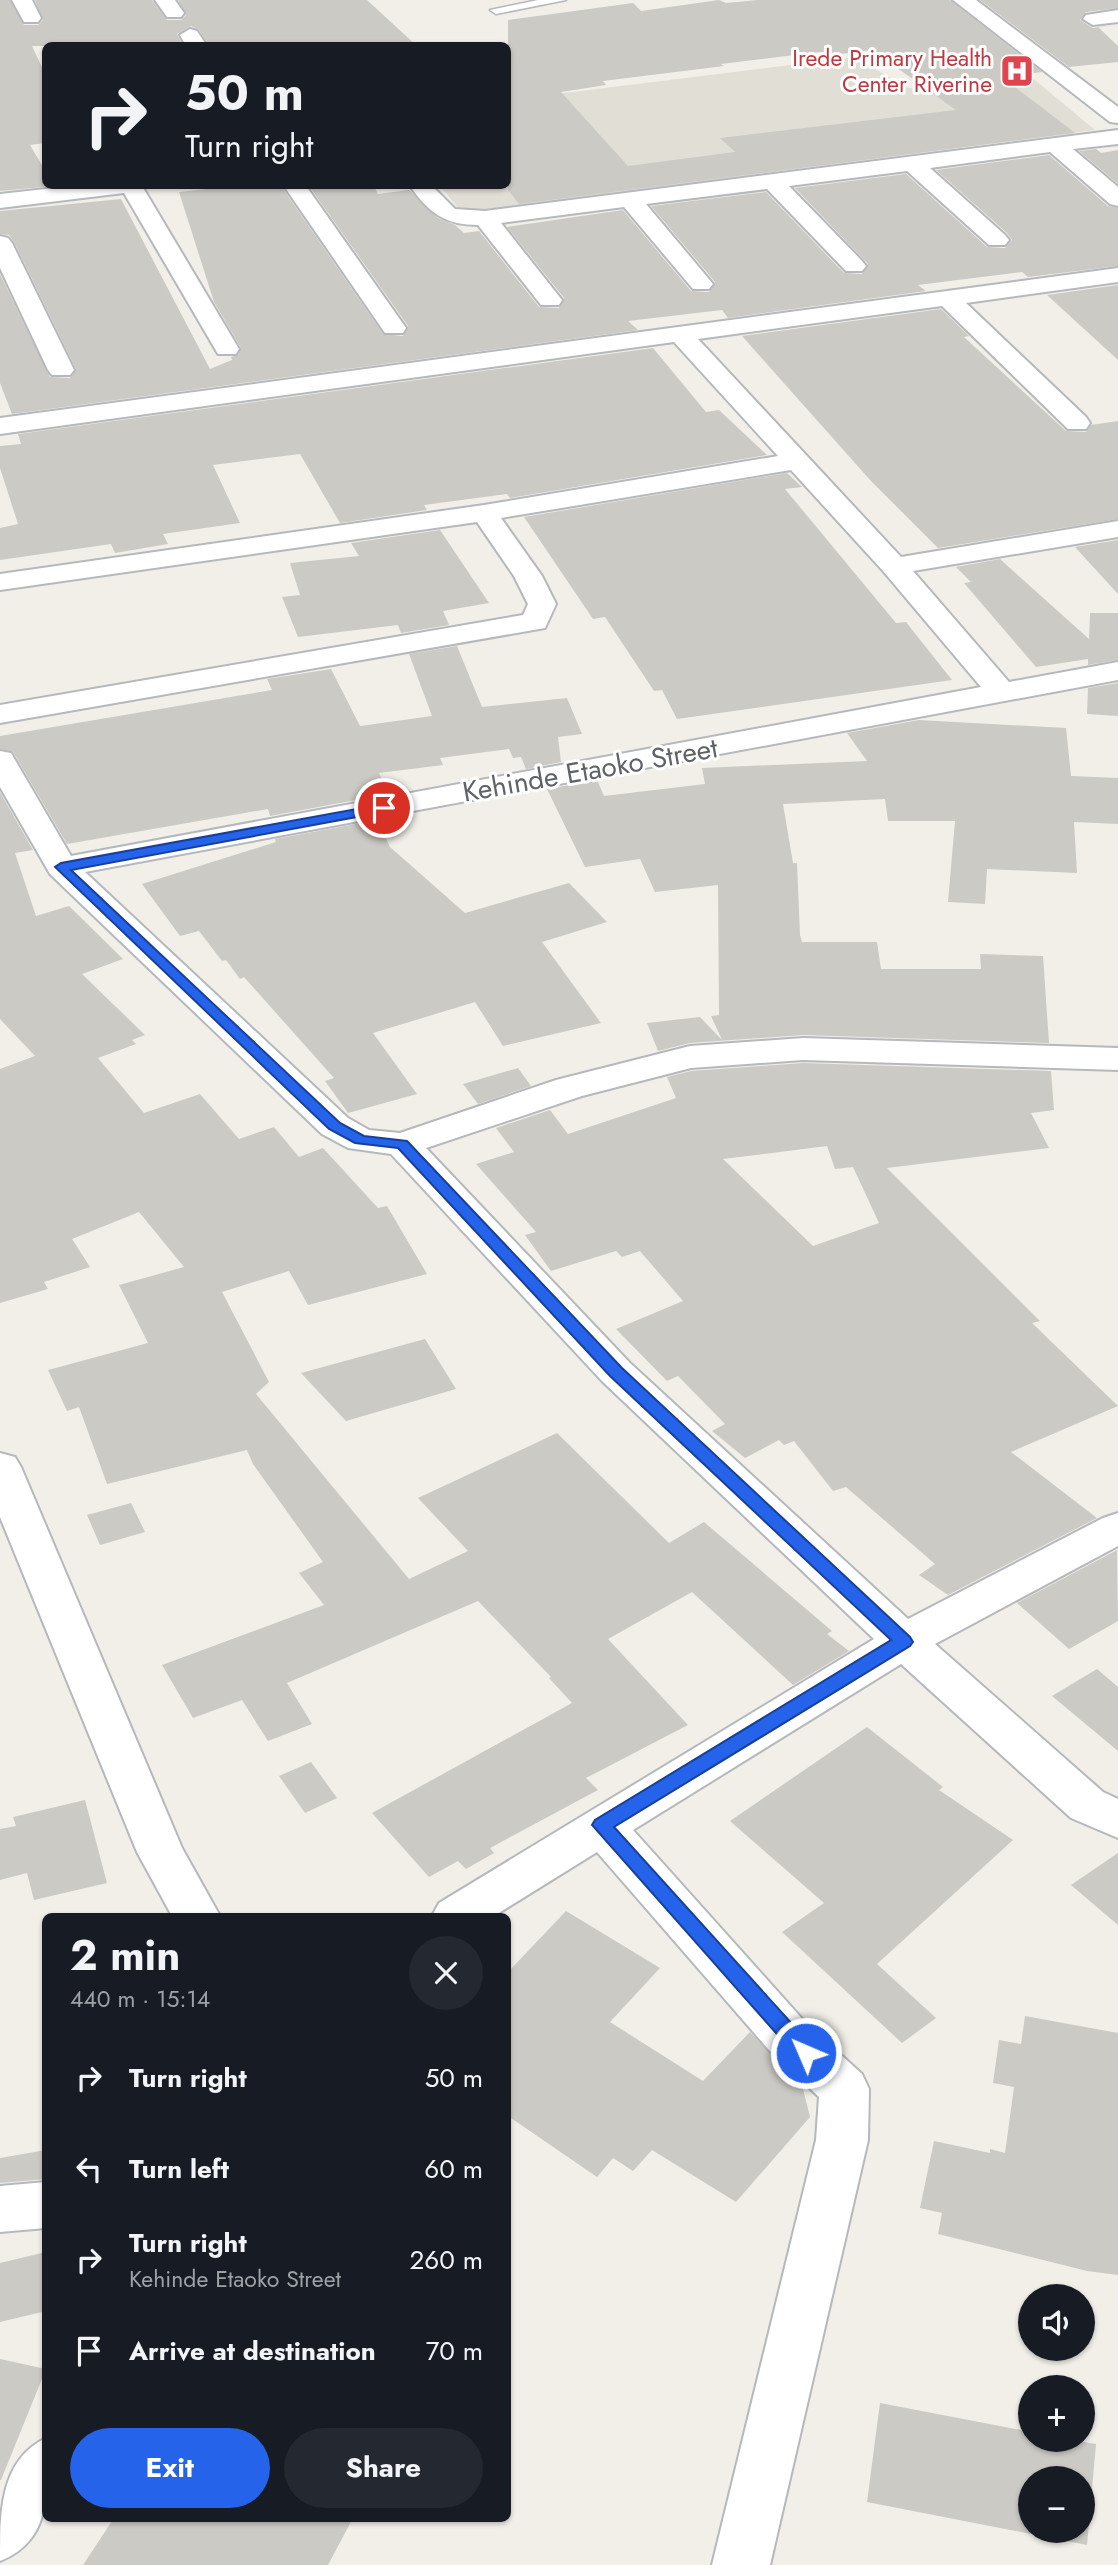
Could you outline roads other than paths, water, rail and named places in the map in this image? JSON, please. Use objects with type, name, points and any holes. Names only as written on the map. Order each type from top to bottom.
[{"type":"street","points":[[962,0],[1118,117]]},
{"type":"street","points":[[988,0],[1118,98]]},
{"type":"street","points":[[1093,19],[1118,16]]},
{"type":"street","points":[[423,189],[439,211],[453,218],[485,218],[1118,137]]},
{"type":"street","points":[[1054,144],[1118,199]]},
{"type":"street","points":[[911,162],[997,240]]},
{"type":"street","points":[[772,181],[855,266]]},
{"type":"street","points":[[0,201],[102,189]]},
{"type":"street","points":[[130,189],[227,349]]},
{"type":"street","points":[[297,189],[394,328]]},
{"type":"street","points":[[629,199],[701,284]]},
{"type":"street","points":[[485,218],[550,299]]},
{"type":"street","points":[[0,243],[61,370]]},
{"type":"street","points":[[0,426],[1118,275]]},
{"type":"street","points":[[947,299],[1077,423]]},
{"type":"street","points":[[682,336],[894,566],[1003,694]]},
{"type":"street","points":[[0,582],[484,513],[796,461]]},
{"type":"street","points":[[0,714],[535,622],[542,604],[528,576],[484,513]]},
{"type":"street","points":[[894,566],[1118,529]]},
{"type":"street","name":"Kehinde Etaoko Street","points":[[61,867],[1118,671]]},
{"type":"street","points":[[0,760],[61,867],[335,1126],[361,1140],[402,1144],[569,1088],[690,1057],[803,1049],[1118,1059]]},
{"type":"street","points":[[402,1144],[616,1372],[904,1642],[1087,1805],[1118,1820]]},
{"type":"street","points":[[0,1467],[160,1852],[194,1913]]},
{"type":"street","points":[[461,1913],[904,1642],[1118,1528]]},
{"type":"street","points":[[601,1825],[787,2036],[844,2089],[842,2140],[741,2565]]},
{"type":"street","points":[[0,2209],[42,2205]]},
{"type":"street","points":[[0,2534],[42,2470]]},
{"type":"lane","points":[[496,9],[559,0]]},
{"type":"place","name":"Irede Primary Health Center Riverine","points":[[1017,71]]}]
